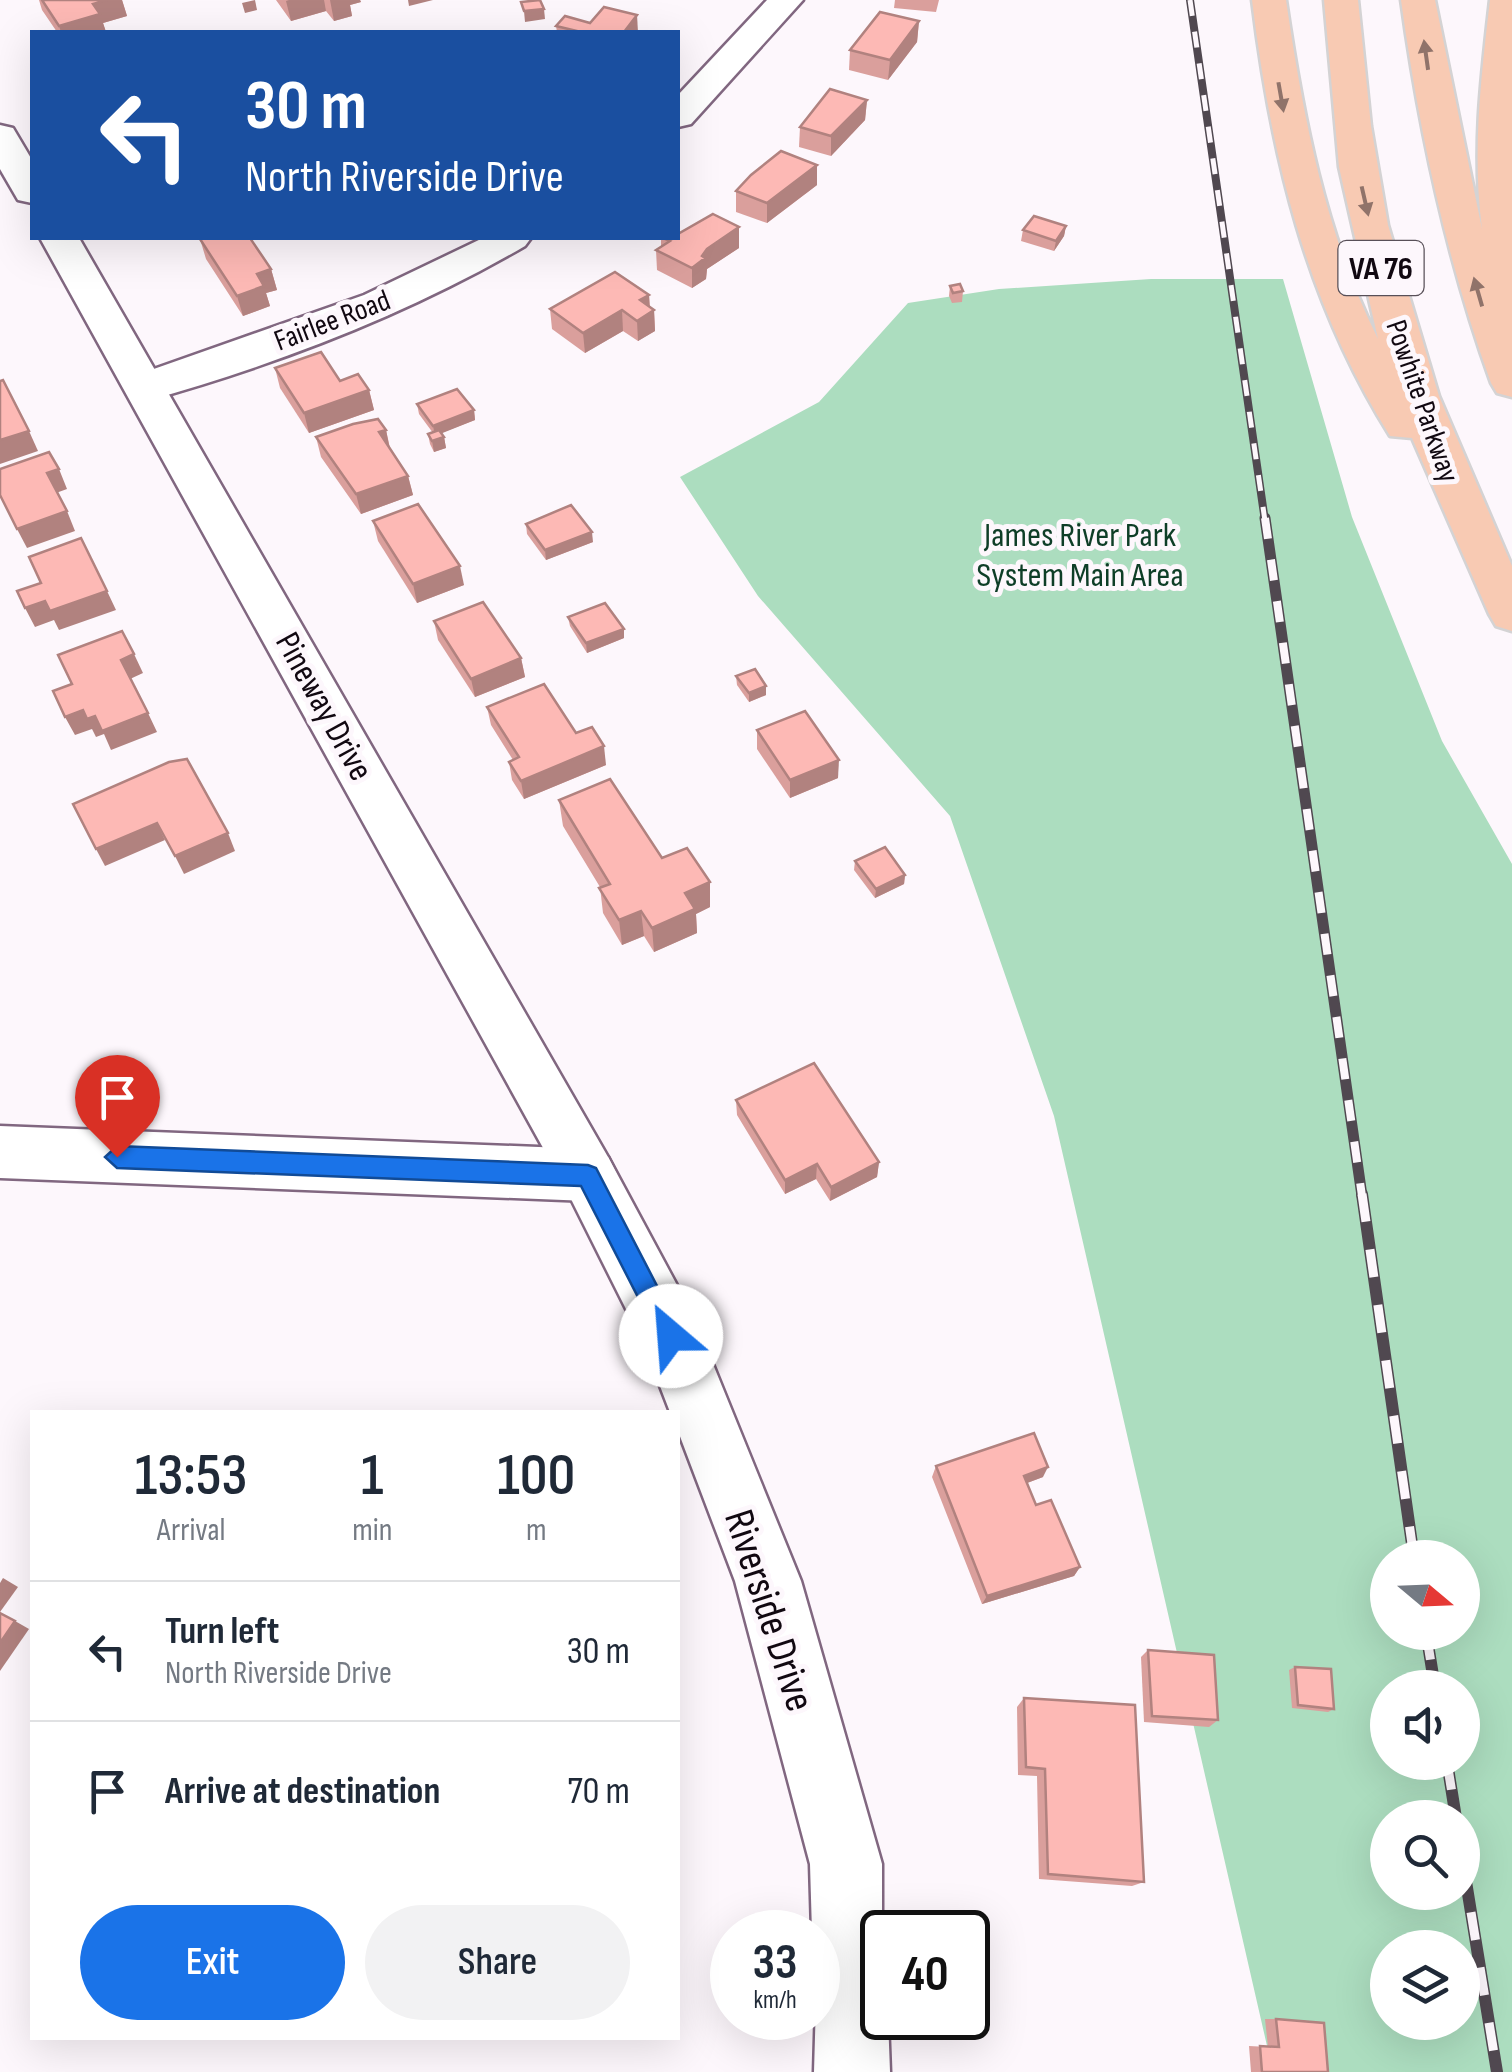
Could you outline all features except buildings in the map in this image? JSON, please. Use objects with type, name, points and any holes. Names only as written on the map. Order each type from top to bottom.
[{"type":"highway","points":[[1269,0],[1287,126],[1318,248],[1376,381],[1469,525]]},
{"type":"highway","name":"Powhite Parkway","points":[[1340,0],[1358,170],[1390,307],[1436,448],[1512,614]]},
{"type":"highway","name":"VA 76","points":[[1418,0],[1452,201],[1483,310],[1512,383]]},
{"type":"highway","points":[[1508,0],[1495,110],[1495,180],[1512,311]]},
{"type":"street","points":[[680,114],[786,0]]},
{"type":"street","points":[[0,136],[30,188]]},
{"type":"street","name":"Pineway Drive","points":[[60,240],[588,1176]]},
{"type":"street","name":"Fairlee Road","points":[[146,387],[368,310],[472,262],[508,240]]},
{"type":"street","points":[[0,1152],[588,1176]]},
{"type":"street","name":"Riverside Drive","points":[[588,1176],[671,1336],[768,1581],[846,1864],[852,2072]]},
{"type":"green space","name":"James River Park System Main Area","points":[[1151,279],[1283,279],[1352,517],[1442,741],[1512,864],[1512,2072],[1273,2072],[1054,1116],[950,816],[758,596],[680,477],[819,402],[908,303],[999,289]]},
{"type":"railway","points":[[1190,0],[1265,521]]},
{"type":"railway","points":[[1265,518],[1362,1196]]},
{"type":"railway","points":[[1362,1194],[1411,1540]]},
{"type":"railway","points":[[1429,1650],[1432,1670]]},
{"type":"railway","points":[[1450,1780],[1453,1800]]},
{"type":"railway","points":[[1471,1910],[1497,2072]]},
{"type":"route","points":[[117,1157],[588,1176],[671,1336]]}]
